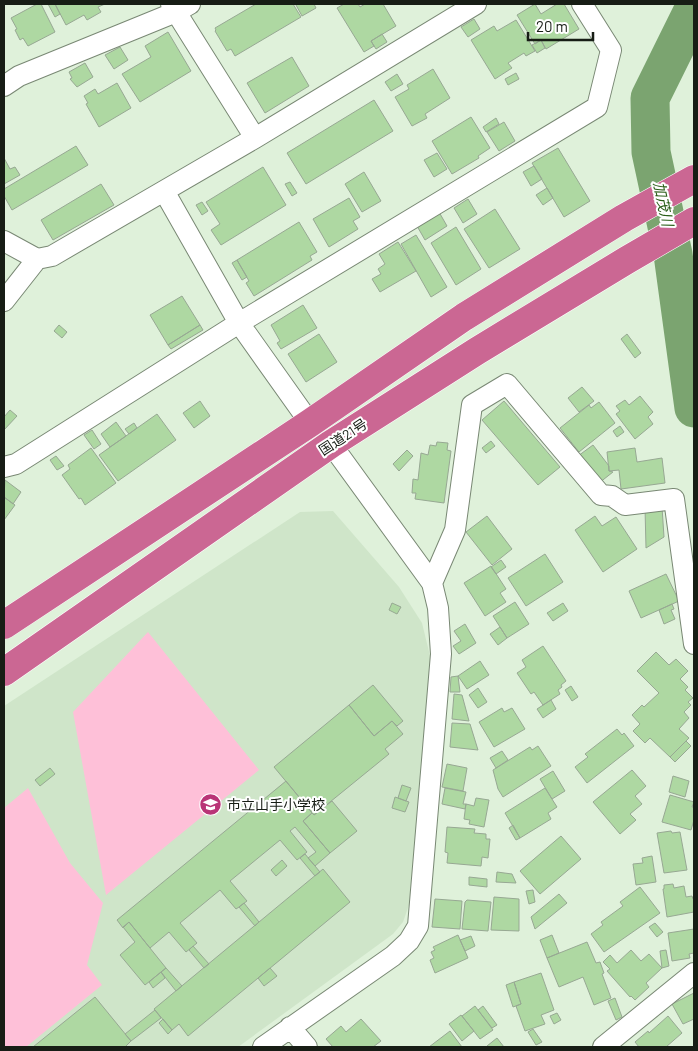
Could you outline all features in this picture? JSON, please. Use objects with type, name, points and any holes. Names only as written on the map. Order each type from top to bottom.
[{"type":"highway","points":[[4,625],[310,423],[464,317],[624,218],[686,183]]},
{"type":"highway","name":"国道21号","points":[[4,672],[331,444],[477,351],[687,225]]},
{"type":"street","points":[[4,241],[37,259],[52,256],[255,138],[476,4]]},
{"type":"street","points":[[4,467],[16,464],[238,323],[597,107],[611,50],[582,4]]},
{"type":"street","points":[[4,86],[19,76],[179,7],[255,138]]},
{"type":"street","points":[[164,191],[238,323],[310,423]]},
{"type":"street","points":[[4,301],[37,259]]},
{"type":"street","points":[[432,583],[455,530],[472,405],[507,384],[600,495],[612,496],[625,505],[674,499],[694,644]]},
{"type":"street","points":[[263,1047],[393,956],[409,942],[418,926],[441,654],[438,608],[432,583],[331,444]]},
{"type":"street","points":[[606,1046],[694,973]]},
{"type":"street","points":[[290,1027],[306,1047]]},
{"type":"shaded area","name":"市立山手小学校","points":[[333,511],[399,587],[422,623],[431,660],[409,905],[403,922],[393,934],[238,1047],[4,1047],[4,706],[300,512]]},
{"type":"shaded area","points":[[148,632],[259,770],[106,895],[73,712]]},
{"type":"shaded area","points":[[28,788],[70,863],[103,903],[87,965],[102,985],[26,1047],[4,1047],[4,808]]},
{"type":"building","points":[[37,4],[41,4],[55,32],[28,46],[23,38],[20,40],[11,18]]},
{"type":"building","points":[[48,4],[55,4],[60,14],[55,17]]},
{"type":"building","points":[[55,4],[105,4],[98,7],[101,12],[87,20],[84,15],[66,25]]},
{"type":"building","points":[[256,4],[293,4],[301,17],[235,56],[231,49],[227,51],[215,28]]},
{"type":"building","points":[[314,4],[316,8],[302,16],[296,5]]},
{"type":"building","points":[[344,4],[358,4],[360,7],[365,4],[383,4],[396,26],[371,41],[374,46],[364,52],[337,8]]},
{"type":"building","points":[[535,4],[541,14],[557,4],[564,4],[579,29],[546,49],[541,40],[535,44],[517,15]]},
{"type":"building","points":[[474,19],[480,29],[468,37],[461,27]]},
{"type":"building","points":[[516,20],[535,51],[526,56],[524,53],[508,63],[512,68],[495,79],[471,40],[494,26],[497,31]]},
{"type":"building","points":[[168,32],[191,71],[140,102],[122,74],[151,57],[145,46]]},
{"type":"building","points":[[382,34],[387,42],[376,49],[371,41]]},
{"type":"building","points":[[541,40],[545,48],[537,53],[532,45]]},
{"type":"building","points":[[120,47],[128,60],[114,69],[105,55]]},
{"type":"building","points":[[292,57],[309,86],[265,113],[247,83]]},
{"type":"building","points":[[85,63],[93,77],[77,87],[70,79],[72,78],[69,72]]},
{"type":"building","points":[[433,69],[450,98],[425,114],[427,118],[412,126],[395,97],[409,89],[407,85]]},
{"type":"building","points":[[516,73],[519,79],[508,85],[505,79]]},
{"type":"building","points":[[397,74],[403,84],[391,91],[385,82]]},
{"type":"building","points":[[117,83],[131,108],[99,127],[86,104],[88,103],[84,96],[95,89],[98,94]]},
{"type":"building","points":[[374,100],[393,131],[306,184],[287,153]]},
{"type":"building","points":[[471,117],[490,148],[478,156],[479,158],[452,174],[432,141]]},
{"type":"building","points":[[496,118],[499,124],[486,132],[483,127]]},
{"type":"building","points":[[504,122],[515,141],[499,151],[487,132]]},
{"type":"building","points":[[76,146],[88,165],[12,210],[4,196],[4,189]]},
{"type":"building","points":[[558,148],[590,201],[564,217],[532,163]]},
{"type":"building","points":[[437,153],[447,169],[434,177],[424,160]]},
{"type":"building","points":[[4,158],[10,169],[15,167],[20,175],[4,184]]},
{"type":"building","points":[[534,166],[542,179],[531,186],[523,172]]},
{"type":"building","points":[[263,167],[286,205],[221,245],[211,230],[220,224],[206,202]]},
{"type":"building","points":[[364,172],[381,201],[362,212],[345,184]]},
{"type":"building","points":[[290,182],[297,193],[292,196],[285,184]]},
{"type":"building","points":[[101,184],[114,205],[53,240],[41,220]]},
{"type":"building","points":[[547,188],[553,198],[543,205],[536,195]]},
{"type":"building","points":[[349,198],[360,217],[353,221],[358,229],[329,247],[313,219]]},
{"type":"building","points":[[468,199],[477,214],[463,223],[454,208]]},
{"type":"building","points":[[202,202],[208,211],[202,215],[196,205]]},
{"type":"building","points":[[495,209],[520,249],[489,268],[464,229]]},
{"type":"building","points":[[439,212],[447,226],[425,240],[417,226]]},
{"type":"building","points":[[299,222],[317,252],[310,256],[312,260],[254,296],[246,283],[249,281],[237,260]]},
{"type":"building","points":[[456,227],[481,269],[456,285],[431,243]]},
{"type":"building","points":[[416,235],[447,287],[431,297],[401,244]]},
{"type":"building","points":[[398,242],[416,271],[380,292],[372,279],[381,274],[378,269],[385,264],[379,254]]},
{"type":"building","points":[[237,260],[247,277],[242,280],[232,263]]},
{"type":"building","points":[[182,296],[200,325],[168,345],[150,315]]},
{"type":"building","points":[[303,305],[317,328],[281,349],[277,343],[280,341],[271,325]]},
{"type":"building","points":[[59,325],[67,332],[62,338],[54,331]]},
{"type":"building","points":[[200,325],[203,330],[171,349],[168,345]]},
{"type":"building","points":[[319,334],[337,362],[306,382],[288,354]]},
{"type":"building","points":[[627,334],[641,353],[635,358],[621,339]]},
{"type":"building","points":[[582,387],[594,401],[579,412],[568,398]]},
{"type":"building","points":[[640,396],[653,412],[648,417],[653,424],[635,439],[616,414],[620,411],[616,406],[625,400],[629,405]]},
{"type":"building","points":[[200,401],[210,416],[194,428],[183,413]]},
{"type":"building","points":[[504,401],[560,467],[538,485],[482,420]]},
{"type":"building","points":[[599,402],[615,423],[579,452],[560,428],[589,405],[591,408]]},
{"type":"building","points":[[10,410],[17,416],[4,430],[4,417]]},
{"type":"building","points":[[157,414],[176,440],[118,481],[99,455]]},
{"type":"building","points":[[116,422],[126,436],[110,447],[101,434]]},
{"type":"building","points":[[134,423],[137,428],[129,434],[125,429]]},
{"type":"building","points":[[620,426],[624,432],[617,437],[613,431]]},
{"type":"building","points":[[92,430],[101,444],[94,449],[84,435]]},
{"type":"building","points":[[491,441],[495,446],[486,453],[482,448]]},
{"type":"building","points":[[437,442],[448,443],[447,450],[451,451],[444,503],[415,499],[416,493],[412,493],[413,479],[418,480],[421,453],[428,455],[430,445],[436,446]]},
{"type":"building","points":[[593,445],[609,466],[609,471],[613,472],[599,483],[578,456]]},
{"type":"building","points":[[91,448],[116,483],[85,505],[62,475],[70,469],[68,465]]},
{"type":"building","points":[[635,448],[637,462],[662,458],[665,483],[621,489],[619,470],[609,471],[607,452]]},
{"type":"building","points":[[407,450],[413,456],[399,471],[393,464]]},
{"type":"building","points":[[56,456],[64,466],[57,470],[50,460]]},
{"type":"building","points":[[5,480],[21,492],[13,504],[4,497]]},
{"type":"building","points":[[4,497],[15,505],[4,520]]},
{"type":"building","points":[[662,507],[664,537],[646,548],[645,508]]},
{"type":"building","points":[[487,516],[512,549],[492,565],[466,532]]},
{"type":"building","points":[[595,516],[602,526],[616,517],[637,549],[603,572],[575,530]]},
{"type":"building","points":[[545,554],[563,582],[526,606],[508,578]]},
{"type":"building","points":[[501,560],[506,567],[496,574],[491,567]]},
{"type":"building","points":[[491,566],[506,589],[500,593],[506,602],[485,616],[464,583]]},
{"type":"building","points":[[666,574],[679,601],[641,618],[629,591]]},
{"type":"building","points":[[515,602],[529,624],[507,638],[493,616]]},
{"type":"building","points":[[392,603],[401,607],[397,614],[389,610]]},
{"type":"building","points":[[563,603],[568,611],[553,621],[547,613]]},
{"type":"building","points":[[672,604],[674,609],[671,610],[675,619],[664,624],[659,610]]},
{"type":"building","points":[[465,624],[476,643],[459,654],[453,646],[461,641],[454,631]]},
{"type":"building","points":[[500,627],[507,638],[498,645],[490,634]]},
{"type":"building","points":[[543,646],[566,681],[558,690],[560,694],[543,705],[534,692],[531,694],[517,673],[526,667],[522,660]]},
{"type":"building","points":[[656,652],[669,665],[676,659],[688,671],[680,679],[688,687],[685,690],[693,698],[688,702],[691,705],[684,712],[689,718],[679,729],[689,738],[670,757],[650,738],[645,743],[633,731],[640,724],[632,715],[659,693],[637,671]]},
{"type":"building","points":[[480,661],[489,675],[467,689],[458,676]]},
{"type":"building","points":[[458,676],[460,692],[450,692],[451,677]]},
{"type":"building","points":[[373,685],[403,721],[397,726],[392,721],[374,736],[349,705]]},
{"type":"building","points":[[571,686],[578,697],[572,701],[565,690]]},
{"type":"building","points":[[478,688],[487,702],[478,708],[469,695]]},
{"type":"building","points":[[454,694],[462,695],[469,721],[452,719]]},
{"type":"building","points":[[551,700],[556,709],[543,718],[537,709]]},
{"type":"building","points":[[349,705],[374,736],[392,721],[403,734],[385,749],[389,754],[314,815],[274,767]]},
{"type":"building","points":[[502,708],[504,712],[512,708],[525,729],[494,747],[479,722]]},
{"type":"building","points":[[452,723],[470,724],[478,750],[450,747]]},
{"type":"building","points":[[617,729],[622,735],[624,733],[634,746],[587,783],[575,767],[588,757],[585,754]]},
{"type":"building","points":[[686,741],[691,746],[675,762],[670,757]]},
{"type":"building","points":[[538,746],[551,766],[503,797],[498,789],[493,770],[530,747],[532,750]]},
{"type":"building","points":[[502,751],[508,760],[496,768],[490,758]]},
{"type":"building","points":[[447,764],[467,768],[463,791],[442,787]]},
{"type":"building","points":[[50,768],[55,774],[40,786],[35,780]]},
{"type":"building","points":[[632,770],[646,786],[635,796],[642,804],[630,814],[636,820],[620,834],[593,802]]},
{"type":"building","points":[[553,771],[565,791],[552,799],[540,779]]},
{"type":"building","points":[[673,776],[689,781],[685,797],[669,792]]},
{"type":"building","points":[[286,781],[312,813],[303,821],[330,853],[315,866],[308,858],[316,852],[295,827],[290,831],[307,852],[297,860],[280,840],[230,881],[247,901],[236,909],[220,890],[180,923],[197,943],[186,952],[169,932],[150,948],[129,922],[123,928],[117,920]]},
{"type":"building","points":[[402,785],[411,788],[406,801],[398,798]]},
{"type":"building","points":[[445,788],[466,792],[463,804],[466,804],[465,809],[442,804]]},
{"type":"building","points":[[545,788],[557,807],[548,813],[551,819],[520,838],[505,813]]},
{"type":"building","points":[[670,795],[694,802],[692,807],[694,807],[694,820],[691,830],[662,822]]},
{"type":"building","points":[[395,797],[409,802],[405,812],[392,808]]},
{"type":"building","points":[[476,798],[489,800],[484,827],[469,824],[470,820],[464,819],[466,804],[474,806]]},
{"type":"building","points":[[332,801],[357,831],[330,853],[303,821]]},
{"type":"building","points":[[513,825],[520,838],[516,840],[509,828]]},
{"type":"building","points":[[447,827],[475,829],[474,833],[486,834],[486,839],[490,839],[488,858],[482,857],[481,866],[447,863],[448,853],[445,852]]},
{"type":"building","points":[[671,831],[672,833],[680,832],[687,870],[664,873],[657,833]]},
{"type":"building","points":[[561,836],[581,859],[540,894],[520,871]]},
{"type":"building","points":[[305,854],[320,872],[315,876],[300,858]]},
{"type":"building","points":[[652,856],[656,882],[636,885],[633,864],[643,863],[642,858]]},
{"type":"building","points":[[282,860],[287,866],[276,876],[271,870]]},
{"type":"building","points":[[323,869],[350,902],[188,1036],[179,1024],[172,1030],[154,1009]]},
{"type":"building","points":[[497,872],[512,874],[516,883],[496,882]]},
{"type":"building","points":[[469,877],[487,879],[487,887],[469,885]]},
{"type":"building","points":[[673,884],[674,888],[684,886],[686,897],[692,896],[694,898],[694,912],[667,917],[663,889],[664,885]]},
{"type":"building","points":[[640,887],[660,913],[604,952],[591,934],[603,925],[601,922],[623,906],[620,902]]},
{"type":"building","points":[[533,890],[535,902],[529,904],[526,891]]},
{"type":"building","points":[[559,894],[567,903],[535,929],[531,917]]},
{"type":"building","points":[[494,897],[519,899],[519,931],[491,930]]},
{"type":"building","points":[[435,899],[462,901],[460,929],[432,927]]},
{"type":"building","points":[[467,900],[491,902],[488,931],[462,929],[465,902]]},
{"type":"building","points":[[244,903],[259,922],[255,926],[239,907]]},
{"type":"building","points":[[129,922],[166,968],[145,985],[120,955],[135,942],[123,927]]},
{"type":"building","points":[[655,923],[663,932],[657,937],[649,927]]},
{"type":"building","points":[[694,929],[694,953],[689,954],[690,958],[672,961],[668,933]]},
{"type":"building","points":[[458,935],[468,958],[435,973],[430,960],[434,958],[431,952],[435,950],[433,947]]},
{"type":"building","points":[[552,935],[559,953],[547,958],[540,940]]},
{"type":"building","points":[[471,936],[475,946],[465,951],[460,940]]},
{"type":"building","points":[[587,942],[596,963],[600,962],[604,973],[602,974],[611,998],[594,1005],[583,977],[559,987],[547,958]]},
{"type":"building","points":[[193,946],[209,964],[204,968],[189,950]]},
{"type":"building","points":[[631,950],[641,961],[649,954],[662,968],[646,983],[649,987],[635,1000],[630,997],[607,971],[610,969],[603,962],[610,955],[617,963]]},
{"type":"building","points":[[666,950],[669,966],[662,968],[660,951]]},
{"type":"building","points":[[166,968],[182,986],[176,991],[161,972]]},
{"type":"building","points":[[270,968],[277,976],[264,986],[258,978]]},
{"type":"building","points":[[161,972],[165,978],[153,988],[149,982]]},
{"type":"building","points":[[541,973],[554,1010],[541,1015],[545,1024],[525,1031],[516,1006],[521,1004],[514,982]]},
{"type":"building","points":[[514,982],[521,1004],[513,1007],[506,985]]},
{"type":"building","points":[[694,993],[694,1019],[683,1024],[672,1004]]},
{"type":"building","points":[[95,997],[131,1041],[127,1047],[33,1047]]},
{"type":"building","points":[[615,998],[622,1017],[616,1020],[608,1001]]},
{"type":"building","points":[[475,1006],[493,1030],[480,1039],[462,1016]]},
{"type":"building","points":[[483,1006],[497,1025],[492,1028],[478,1010]]},
{"type":"building","points":[[155,1010],[161,1018],[131,1041],[125,1034]]},
{"type":"building","points":[[557,1013],[561,1020],[554,1024],[550,1016]]},
{"type":"building","points":[[461,1015],[474,1031],[462,1041],[449,1024]]},
{"type":"building","points":[[668,1016],[682,1033],[666,1047],[639,1047],[635,1042],[648,1031],[649,1033]]},
{"type":"building","points":[[163,1019],[172,1030],[168,1034],[159,1023]]},
{"type":"building","points":[[361,1019],[381,1041],[373,1047],[333,1047],[326,1039],[341,1026],[346,1032]]},
{"type":"building","points":[[533,1029],[542,1042],[536,1045],[528,1032]]},
{"type":"building","points":[[450,1031],[462,1047],[429,1047]]},
{"type":"building","points":[[497,1038],[504,1047],[487,1046]]},
{"type":"waterway","name":"加茂川","points":[[694,9],[650,98],[651,152],[673,254],[694,408]]},
{"type":"place","name":"市立山手小学校","points":[[211,805]]}]
